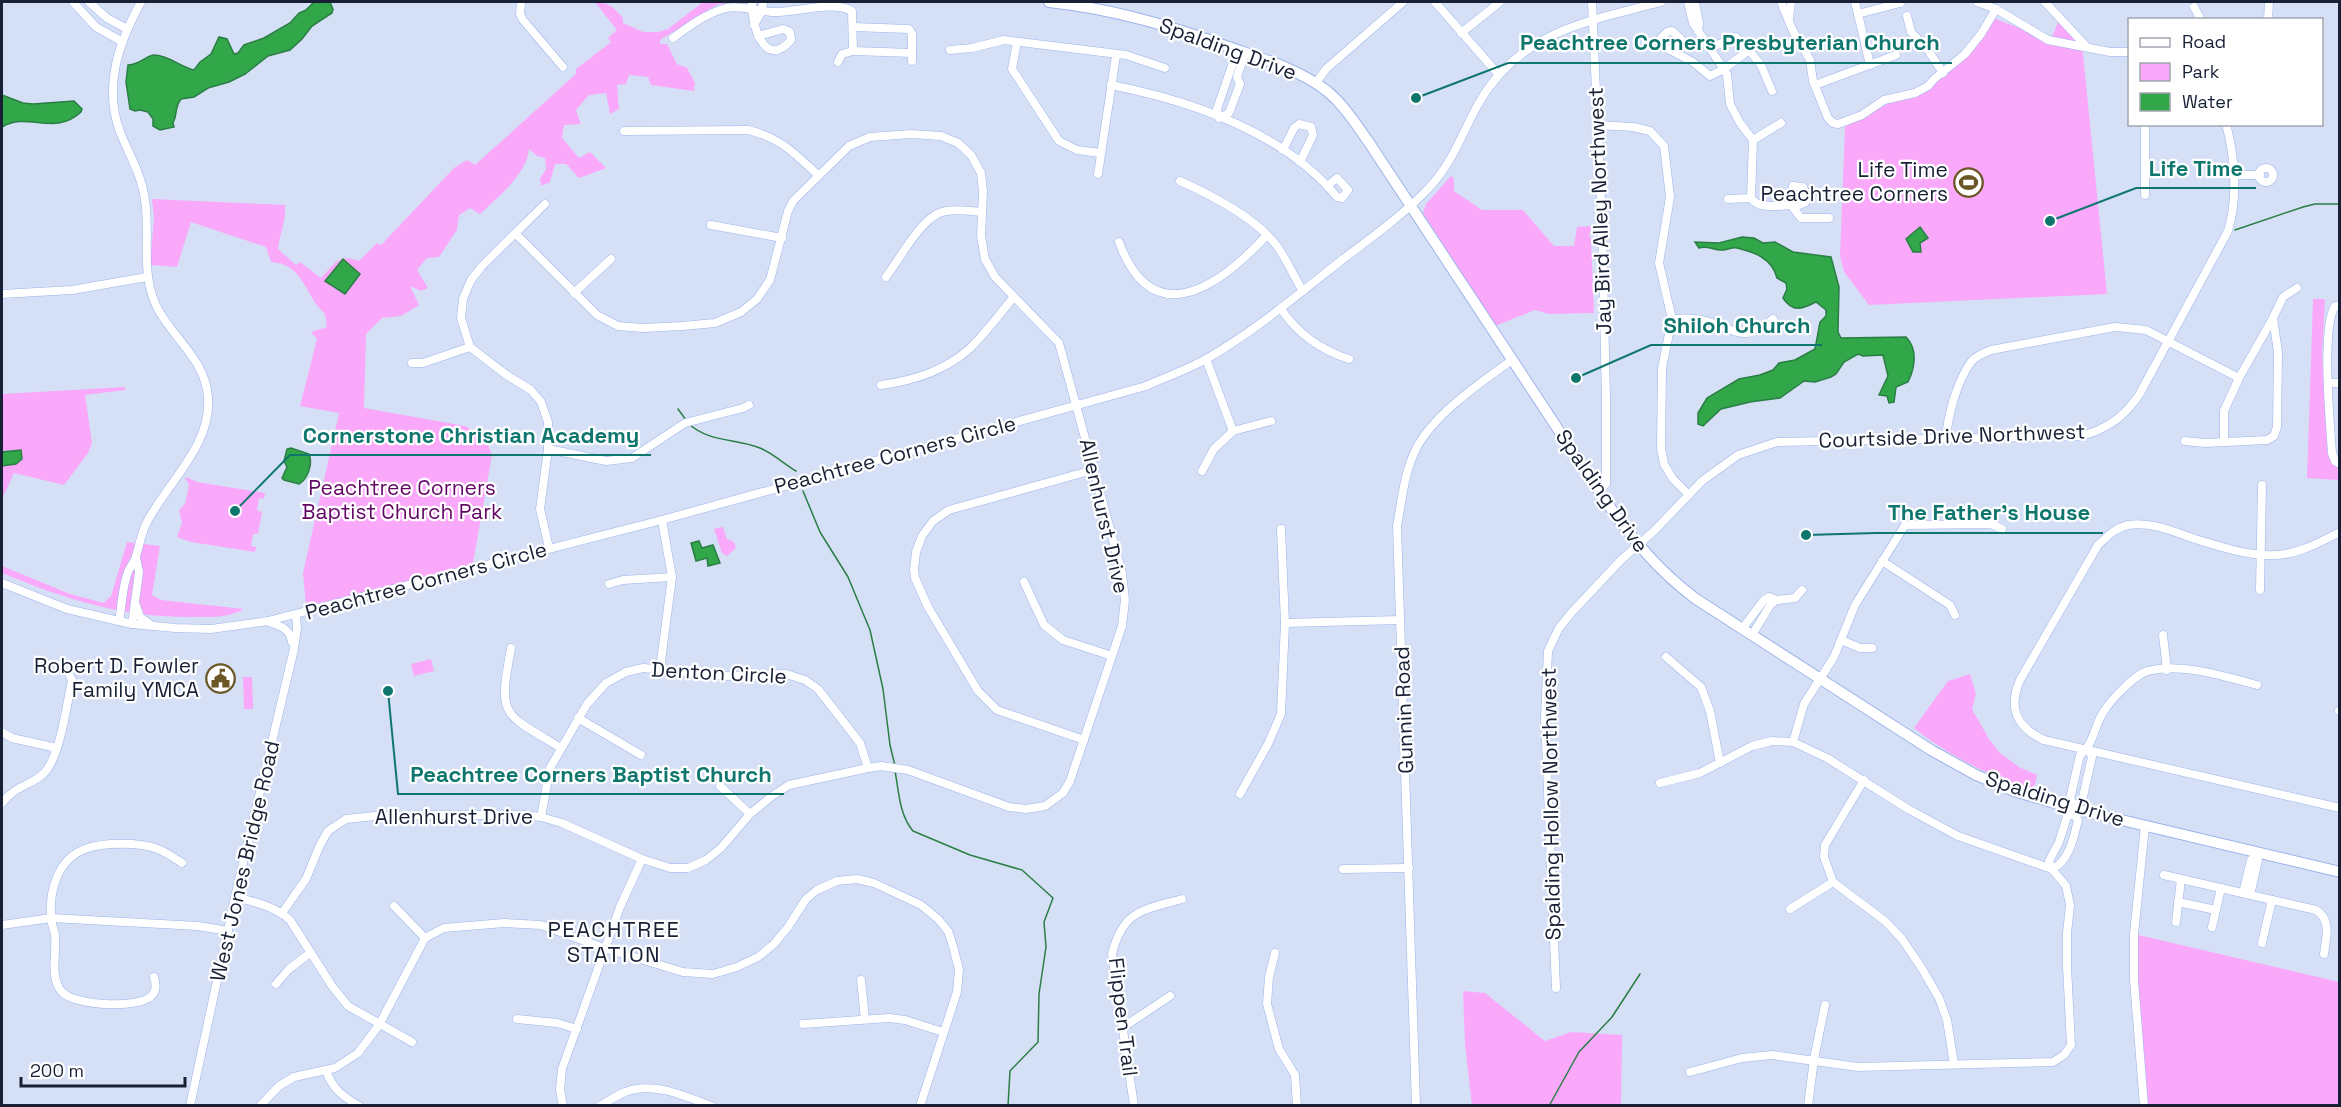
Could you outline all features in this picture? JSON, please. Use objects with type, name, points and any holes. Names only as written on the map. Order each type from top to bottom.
[{"type":"main road","name":"Spalding Drive","points":[[1050,2],[1083,4],[1157,23],[1274,63],[1316,83],[1328,92],[1351,117],[1598,490],[1637,545],[1671,580],[1747,632],[1931,750],[1977,775],[2014,791],[2074,810],[2255,855],[2340,872]]},
{"type":"street","points":[[74,2],[96,27],[121,41]]},
{"type":"street","points":[[89,2],[107,18],[127,29]]},
{"type":"street","points":[[119,621],[128,572],[136,558],[139,543],[148,521],[204,431],[208,398],[203,373],[197,361],[160,312],[147,277],[146,203],[143,185],[119,129],[115,110],[112,79],[121,41],[141,2]]},
{"type":"street","points":[[521,2],[520,14],[523,20],[563,67]]},
{"type":"street","points":[[754,25],[762,11],[763,2]]},
{"type":"street","points":[[1316,83],[1326,69],[1403,2]]},
{"type":"street","points":[[1435,2],[1498,75]]},
{"type":"street","points":[[1461,33],[1500,2]]},
{"type":"street","name":"Jay Bird Alley Northwest","points":[[1592,2],[1598,124],[1606,409],[1606,484],[1598,490]]},
{"type":"street","name":"Peachtree Corners Circle","points":[[2,583],[68,609],[132,624],[211,629],[268,621],[662,520],[1146,386],[1206,359],[1240,338],[1281,309],[1410,206],[1441,175],[1452,159],[1480,101],[1498,75],[1530,47],[1563,29],[1592,19],[1661,2]]},
{"type":"street","points":[[1688,2],[1693,23],[1727,74],[1730,104],[1740,123],[1753,140],[1751,198],[1754,203],[1760,206],[1792,206],[1801,218],[1829,218]]},
{"type":"street","points":[[1695,2],[1699,23],[1698,31]]},
{"type":"street","points":[[1781,2],[1810,60],[1815,86],[1833,123],[1848,122],[1884,100],[1916,93],[1928,87],[1965,54],[1981,34],[1995,9]]},
{"type":"street","points":[[1789,18],[1791,2]]},
{"type":"street","points":[[1855,2],[1870,65]]},
{"type":"street","points":[[1977,2],[1995,9],[2048,40],[2110,52],[2128,52]]},
{"type":"street","points":[[2046,2],[2086,46]]},
{"type":"street","points":[[2268,18],[2269,2]]},
{"type":"street","points":[[673,38],[703,18],[727,8],[751,6],[762,11],[781,12],[817,3],[842,5],[852,11],[853,51]]},
{"type":"street","points":[[1858,14],[1900,3]]},
{"type":"street","points":[[751,6],[758,36]]},
{"type":"street","points":[[2194,7],[2200,18]]},
{"type":"street","points":[[1907,16],[1911,32],[1923,44],[1942,73]]},
{"type":"street","points":[[838,62],[842,54],[853,51],[912,57],[912,34],[909,30],[853,27]]},
{"type":"street","points":[[1710,48],[1736,37],[1761,65],[1772,91]]},
{"type":"street","points":[[950,50],[972,48],[994,41],[1017,42],[1125,56],[1165,68]]},
{"type":"street","points":[[1017,42],[1012,69],[1059,141],[1077,150],[1100,153]]},
{"type":"street","points":[[1672,51],[1693,62],[1710,76],[1724,69],[1749,50]]},
{"type":"street","points":[[1219,118],[1217,109],[1233,76],[1236,54],[1241,51]]},
{"type":"street","points":[[1815,86],[1896,55]]},
{"type":"street","points":[[1098,174],[1116,56]]},
{"type":"street","points":[[1219,118],[1229,113],[1240,84],[1233,76]]},
{"type":"street","points":[[1111,85],[1155,94],[1188,104],[1263,138],[1300,162],[1327,186]]},
{"type":"street","points":[[1753,140],[1781,123]]},
{"type":"street","points":[[1283,150],[1294,128],[1299,124],[1311,128],[1313,135],[1300,162]]},
{"type":"street","points":[[1598,124],[1650,131],[1664,146],[1670,197],[1659,263],[1672,319],[1662,368],[1661,448],[1664,464],[1673,479],[1689,495]]},
{"type":"street","points":[[2145,126],[2145,195]]},
{"type":"street","name":"Courtside Drive Northwest","points":[[1637,545],[1655,530],[1702,481],[1727,461],[1749,450],[1777,442],[2082,436],[2115,422],[2129,409],[2169,342],[2228,231],[2233,214],[2233,175],[2232,146],[2227,126]]},
{"type":"street","points":[[624,131],[748,130],[767,135],[786,145],[818,175]]},
{"type":"street","name":"Allenhurst Drive","points":[[282,913],[306,879],[328,831],[346,819],[375,816],[523,815],[576,828],[642,859],[670,868],[688,868],[706,861],[721,848],[750,814],[772,795],[789,786],[868,768],[881,766],[908,770],[1009,807],[1026,809],[1045,806],[1063,793],[1070,781],[1122,626],[1124,591],[1122,573],[1059,344],[995,277],[985,258],[981,236],[983,192],[981,173],[971,155],[958,143],[941,136],[911,134],[870,137],[849,146],[793,201],[770,280],[757,299],[741,312],[715,323],[643,328],[618,326],[597,315],[516,234]]},
{"type":"street","points":[[2233,175],[2260,176]]},
{"type":"street","points":[[1180,181],[1202,191],[1250,221],[1267,235],[1278,248],[1303,291]]},
{"type":"street","points":[[1728,199],[1751,198]]},
{"type":"street","points":[[545,204],[482,266],[471,280],[463,300],[461,318],[470,347],[508,376],[531,390],[542,402],[548,422],[548,449],[540,509],[549,548]]},
{"type":"street","points":[[886,277],[923,225],[939,213],[956,210],[981,212]]},
{"type":"street","points":[[711,225],[782,238]]},
{"type":"street","points":[[1119,242],[1125,257],[1144,283],[1161,294],[1177,296],[1198,290],[1235,266],[1267,235]]},
{"type":"street","points":[[574,292],[611,259]]},
{"type":"street","points":[[2,294],[72,290],[147,277]]},
{"type":"street","points":[[2224,441],[2224,411],[2239,378],[2283,297],[2297,288]]},
{"type":"street","points":[[881,385],[933,372],[953,362],[969,349],[1014,297]]},
{"type":"street","points":[[2340,306],[2334,306],[2332,309],[2328,383],[2332,453],[2335,461],[2340,464]]},
{"type":"street","points":[[1281,309],[1293,326],[1307,339],[1333,354],[1349,359]]},
{"type":"street","points":[[2185,441],[2205,443],[2267,440],[2274,436],[2277,427],[2278,352],[2273,318]]},
{"type":"street","points":[[1672,319],[1699,319],[1732,332],[1745,334],[1764,328],[1773,319]]},
{"type":"street","points":[[1946,438],[1948,417],[1971,362],[1979,355],[1991,350],[2115,327],[2146,330],[2239,378]]},
{"type":"street","points":[[412,363],[423,363],[470,347]]},
{"type":"street","points":[[1206,359],[1233,431]]},
{"type":"street","name":"Gunnin Road","points":[[1416,1106],[1397,526],[1404,484],[1416,449],[1432,427],[1466,394],[1512,360]]},
{"type":"street","points":[[2328,383],[2340,383]]},
{"type":"street","points":[[548,449],[606,461],[632,458],[685,423],[749,405]]},
{"type":"street","points":[[1202,471],[1214,449],[1233,431],[1271,421]]},
{"type":"street","points":[[1084,740],[997,710],[978,691],[928,607],[915,579],[914,569],[916,552],[922,536],[933,521],[950,510],[1093,470]]},
{"type":"street","points":[[2260,590],[2262,485]]},
{"type":"street","points":[[660,669],[672,577],[662,520]]},
{"type":"street","points":[[1792,742],[1804,704],[1841,640],[1855,604],[1905,525],[1991,524],[2002,529]]},
{"type":"street","points":[[2340,532],[2316,545],[2289,553],[2262,554],[2235,551],[2141,524],[2129,525],[2114,531],[2098,545],[2020,680],[2013,701],[2019,721],[2033,735],[2044,740],[2340,808]]},
{"type":"street","points":[[1240,794],[1268,744],[1281,714],[1285,623],[1281,529]]},
{"type":"street","name":"Spalding Hollow Northwest","points":[[1556,988],[1545,718],[1548,651],[1559,628],[1637,545]]},
{"type":"street","points":[[132,624],[139,572],[136,558]]},
{"type":"street","points":[[1882,561],[1950,605],[1955,615]]},
{"type":"street","points":[[609,584],[623,580],[672,577]]},
{"type":"street","points":[[1024,582],[1044,625],[1063,640],[1112,656]]},
{"type":"street","points":[[1747,632],[1771,604],[1777,600],[1795,598],[1802,590]]},
{"type":"street","points":[[135,602],[140,617],[152,626]]},
{"type":"street","name":"West Jones Bridge Road","points":[[190,1106],[235,897],[294,649],[296,615]]},
{"type":"street","points":[[1285,623],[1401,620]]},
{"type":"street","points":[[268,621],[291,635],[294,649]]},
{"type":"street","points":[[2163,635],[2167,670]]},
{"type":"street","points":[[1841,640],[1860,648],[1872,648]]},
{"type":"street","points":[[510,648],[504,686],[504,700],[509,713],[516,721],[561,748]]},
{"type":"street","points":[[1666,657],[1701,687],[1710,711],[1720,763]]},
{"type":"street","name":"Denton Circle","points":[[541,818],[550,768],[595,692],[626,672],[643,668],[724,676],[786,674],[805,680],[818,689],[860,743],[868,768]]},
{"type":"street","points":[[2052,869],[2059,866],[2070,845],[2078,820],[2070,799],[2080,755],[2088,749],[2103,712],[2113,699],[2146,671],[2212,673],[2257,685]]},
{"type":"street","points":[[2,803],[20,786],[42,776],[50,766],[57,748],[72,680],[69,674]]},
{"type":"street","points":[[578,718],[641,755]]},
{"type":"street","points":[[2,732],[12,738],[57,748]]},
{"type":"street","points":[[1660,783],[1700,773],[1752,746],[1772,741],[1792,742],[1806,747],[1864,780],[1908,809],[1958,836],[2052,869],[2066,886],[2070,905],[2067,966],[2071,1045],[2064,1055],[2053,1062],[1858,1067],[1814,1059],[1772,1055],[1742,1058],[1690,1072]]},
{"type":"street","points":[[2074,810],[2082,801],[2087,781],[2092,757],[2088,749]]},
{"type":"street","points":[[2076,778],[2087,781]]},
{"type":"street","points":[[1864,780],[1825,845],[1824,857],[1833,882],[1886,921],[1902,939],[1939,998],[1947,1020],[1954,1064]]},
{"type":"street","points":[[720,786],[750,814]]},
{"type":"street","points":[[2144,1106],[2134,980],[2134,934],[2145,826]]},
{"type":"street","points":[[154,977],[156,987],[154,994],[148,999],[92,1004],[69,998],[58,986],[56,979],[51,896],[55,880],[63,866],[76,852],[103,844],[158,849],[182,863]]},
{"type":"street","points":[[2246,894],[2258,860],[2255,855]]},
{"type":"street","points":[[563,1106],[560,1090],[562,1069],[604,948],[642,859]]},
{"type":"street","points":[[1343,869],[1408,868]]},
{"type":"street","points":[[2164,875],[2316,910],[2324,916],[2327,929],[2324,954]]},
{"type":"street","points":[[2176,922],[2181,879]]},
{"type":"street","points":[[260,1106],[279,1086],[294,1077],[326,1071],[358,1053],[379,1024],[425,938],[444,928],[504,923],[541,925],[604,948],[683,972],[713,974],[737,967],[758,957],[774,944],[806,899],[817,890],[845,880],[874,883],[921,905],[948,931],[959,970],[957,992],[920,1106]]},
{"type":"street","points":[[1790,909],[1833,882]]},
{"type":"street","points":[[2212,927],[2221,888]]},
{"type":"street","points":[[235,897],[270,906],[282,913],[294,926],[320,968],[348,1006],[412,1042]]},
{"type":"street","name":"Flippen Trail","points":[[1134,1106],[1112,954],[1116,939],[1132,915],[1182,899]]},
{"type":"street","points":[[2262,943],[2272,900]]},
{"type":"street","points":[[2178,902],[2216,910]]},
{"type":"street","points":[[394,906],[425,938]]},
{"type":"street","points":[[5,925],[51,918],[198,926],[228,931]]},
{"type":"street","points":[[276,984],[289,969],[310,953]]},
{"type":"street","points":[[1275,953],[1269,976],[1267,1004],[1279,1049],[1295,1074],[1297,1106]]},
{"type":"street","points":[[861,980],[865,1019]]},
{"type":"street","points":[[1122,1029],[1170,996]]},
{"type":"street","points":[[1808,1106],[1814,1059],[1825,1005]]},
{"type":"street","points":[[803,1024],[889,1018],[905,1020],[943,1032]]},
{"type":"street","points":[[518,1019],[557,1023],[577,1029]]},
{"type":"street","points":[[326,1071],[330,1082],[339,1094],[359,1106]]},
{"type":"street","points":[[600,1106],[626,1092],[646,1088],[663,1090],[711,1106]]},
{"type":"green space","name":"Peachtree Corners Baptist Church Park","points":[[595,2],[611,6],[623,18],[623,23],[643,32],[668,29],[703,2],[733,2],[733,4],[718,4],[660,40],[660,44],[667,44],[677,64],[687,68],[695,83],[694,91],[651,85],[648,77],[629,75],[626,84],[617,85],[619,109],[610,114],[606,93],[589,95],[576,110],[581,124],[564,125],[562,138],[579,158],[590,152],[606,168],[579,178],[566,164],[555,164],[550,182],[541,186],[540,179],[546,169],[545,158],[537,156],[529,149],[523,167],[503,193],[480,214],[470,208],[459,215],[457,230],[439,257],[427,258],[417,270],[428,288],[421,291],[410,286],[419,305],[401,316],[382,318],[366,334],[364,408],[465,426],[485,438],[492,455],[472,569],[306,606],[303,573],[339,413],[300,406],[317,339],[311,332],[327,327],[325,314],[297,274],[282,264],[271,262],[266,247],[191,222],[177,267],[150,265],[154,218],[152,199],[285,205],[285,218],[278,249],[296,265],[300,262],[321,278],[337,261],[346,258],[359,261],[377,243],[381,245],[454,168],[467,160],[475,165],[576,74],[576,69],[611,42],[608,38],[617,30]]},
{"type":"green space","name":"Life Time Peachtree Corners","points":[[1988,16],[2035,34],[2052,37],[2059,20],[2082,44],[2107,294],[1869,305],[1844,272],[1840,256],[1845,127],[1904,95],[1925,87],[1961,58]]},
{"type":"green space","points":[[1451,176],[1454,178],[1454,191],[1482,210],[1523,210],[1554,246],[1574,246],[1577,227],[1592,226],[1589,236],[1591,238],[1594,313],[1549,314],[1535,310],[1495,326],[1423,213],[1426,204]]},
{"type":"green space","points":[[2313,299],[2325,299],[2322,354],[2328,454],[2336,466],[2339,466],[2339,480],[2307,478]]},
{"type":"green space","points":[[125,387],[125,390],[85,395],[92,443],[88,453],[64,485],[14,473],[2,499],[2,394]]},
{"type":"green space","points":[[186,477],[197,482],[265,493],[264,499],[259,498],[257,510],[262,512],[258,534],[253,534],[251,546],[256,547],[255,552],[191,542],[177,537],[182,523],[179,510],[185,504],[189,485]]},
{"type":"green space","points":[[723,527],[727,539],[734,542],[736,548],[727,556],[722,553],[714,529]]},
{"type":"green space","points":[[127,542],[160,546],[152,595],[161,600],[244,609],[214,617],[169,617],[119,611],[73,599],[2,573],[2,566],[70,594],[104,603],[111,596]]},
{"type":"green space","points":[[431,659],[434,671],[414,676],[411,664]]},
{"type":"green space","points":[[1970,674],[1976,694],[1972,709],[1999,752],[2019,767],[2037,775],[2033,792],[1971,764],[1942,748],[1914,728],[1948,681]]},
{"type":"green space","points":[[243,677],[252,677],[253,709],[244,709]]},
{"type":"green space","points":[[2134,934],[2339,982],[2339,1105],[2143,1105]]},
{"type":"green space","points":[[1463,991],[1485,993],[1545,1041],[1571,1032],[1622,1035],[1621,1105],[1472,1105],[1465,1045]]},
{"type":"water","points":[[314,2],[330,2],[332,13],[312,26],[290,50],[268,56],[245,74],[229,82],[208,88],[194,97],[181,99],[173,123],[174,127],[160,130],[153,126],[153,119],[148,112],[130,109],[126,82],[128,65],[154,55],[194,70],[211,54],[219,37],[227,39],[234,54],[238,53],[244,45],[264,38],[290,23]]},
{"type":"water","points":[[2,95],[23,103],[33,104],[74,101],[82,109],[71,119],[61,123],[22,121],[2,127]]},
{"type":"water","points":[[1920,227],[1928,238],[1920,243],[1921,252],[1913,252],[1906,239]]},
{"type":"water","points":[[1742,237],[1754,238],[1763,243],[1775,242],[1793,252],[1831,257],[1839,287],[1838,332],[1841,338],[1906,337],[1914,353],[1914,365],[1908,382],[1896,387],[1894,402],[1889,403],[1887,396],[1879,395],[1888,376],[1883,355],[1858,354],[1844,362],[1836,374],[1831,377],[1815,382],[1804,381],[1780,398],[1721,409],[1703,426],[1698,424],[1698,413],[1707,398],[1739,379],[1773,370],[1779,363],[1795,360],[1815,349],[1820,322],[1826,316],[1826,310],[1816,302],[1798,308],[1790,306],[1783,298],[1787,289],[1786,283],[1777,278],[1771,265],[1762,257],[1737,248],[1720,250],[1699,248],[1695,242],[1719,243]]},
{"type":"water","points":[[343,259],[360,274],[345,294],[325,281]]},
{"type":"water","points":[[291,448],[309,454],[310,458],[307,475],[299,484],[282,478],[287,467],[284,461],[287,449]]},
{"type":"water","points":[[21,450],[22,459],[16,464],[2,466],[2,452]]},
{"type":"water","points":[[699,541],[702,548],[713,545],[720,563],[708,566],[707,558],[696,561],[691,543]]},
{"type":"waterway","points":[[2235,230],[2315,204],[2340,204]]},
{"type":"waterway","points":[[678,409],[686,420]]},
{"type":"waterway","points":[[689,424],[714,437],[760,448],[796,471]]},
{"type":"waterway","points":[[803,491],[820,532],[848,577],[870,630],[883,689],[895,766]]},
{"type":"waterway","points":[[895,771],[902,810],[913,831],[970,855],[1022,870],[1053,898],[1044,922],[1046,947],[1039,994],[1038,1042],[1010,1071],[1008,1106]]},
{"type":"waterway","points":[[1549,1106],[1579,1052],[1612,1017],[1640,974]]},
{"type":"place","name":"Peachtree Corners Presbyterian Church","points":[[1416,98]]},
{"type":"place","name":"Life Time Peachtree Corners","points":[[1969,182]]},
{"type":"place","name":"Life Time","points":[[2050,221]]},
{"type":"place","name":"Shiloh Church","points":[[1576,378]]},
{"type":"place","name":"Cornerstone Christian Academy","points":[[235,511]]},
{"type":"place","name":"The Father's House","points":[[1806,535]]},
{"type":"place","name":"Robert D. Fowler Family YMCA","points":[[220,678]]},
{"type":"place","name":"Peachtree Corners Baptist Church","points":[[388,691]]},
{"type":"district","name":"PEACHTREE STATION","points":[[614,942]]}]
